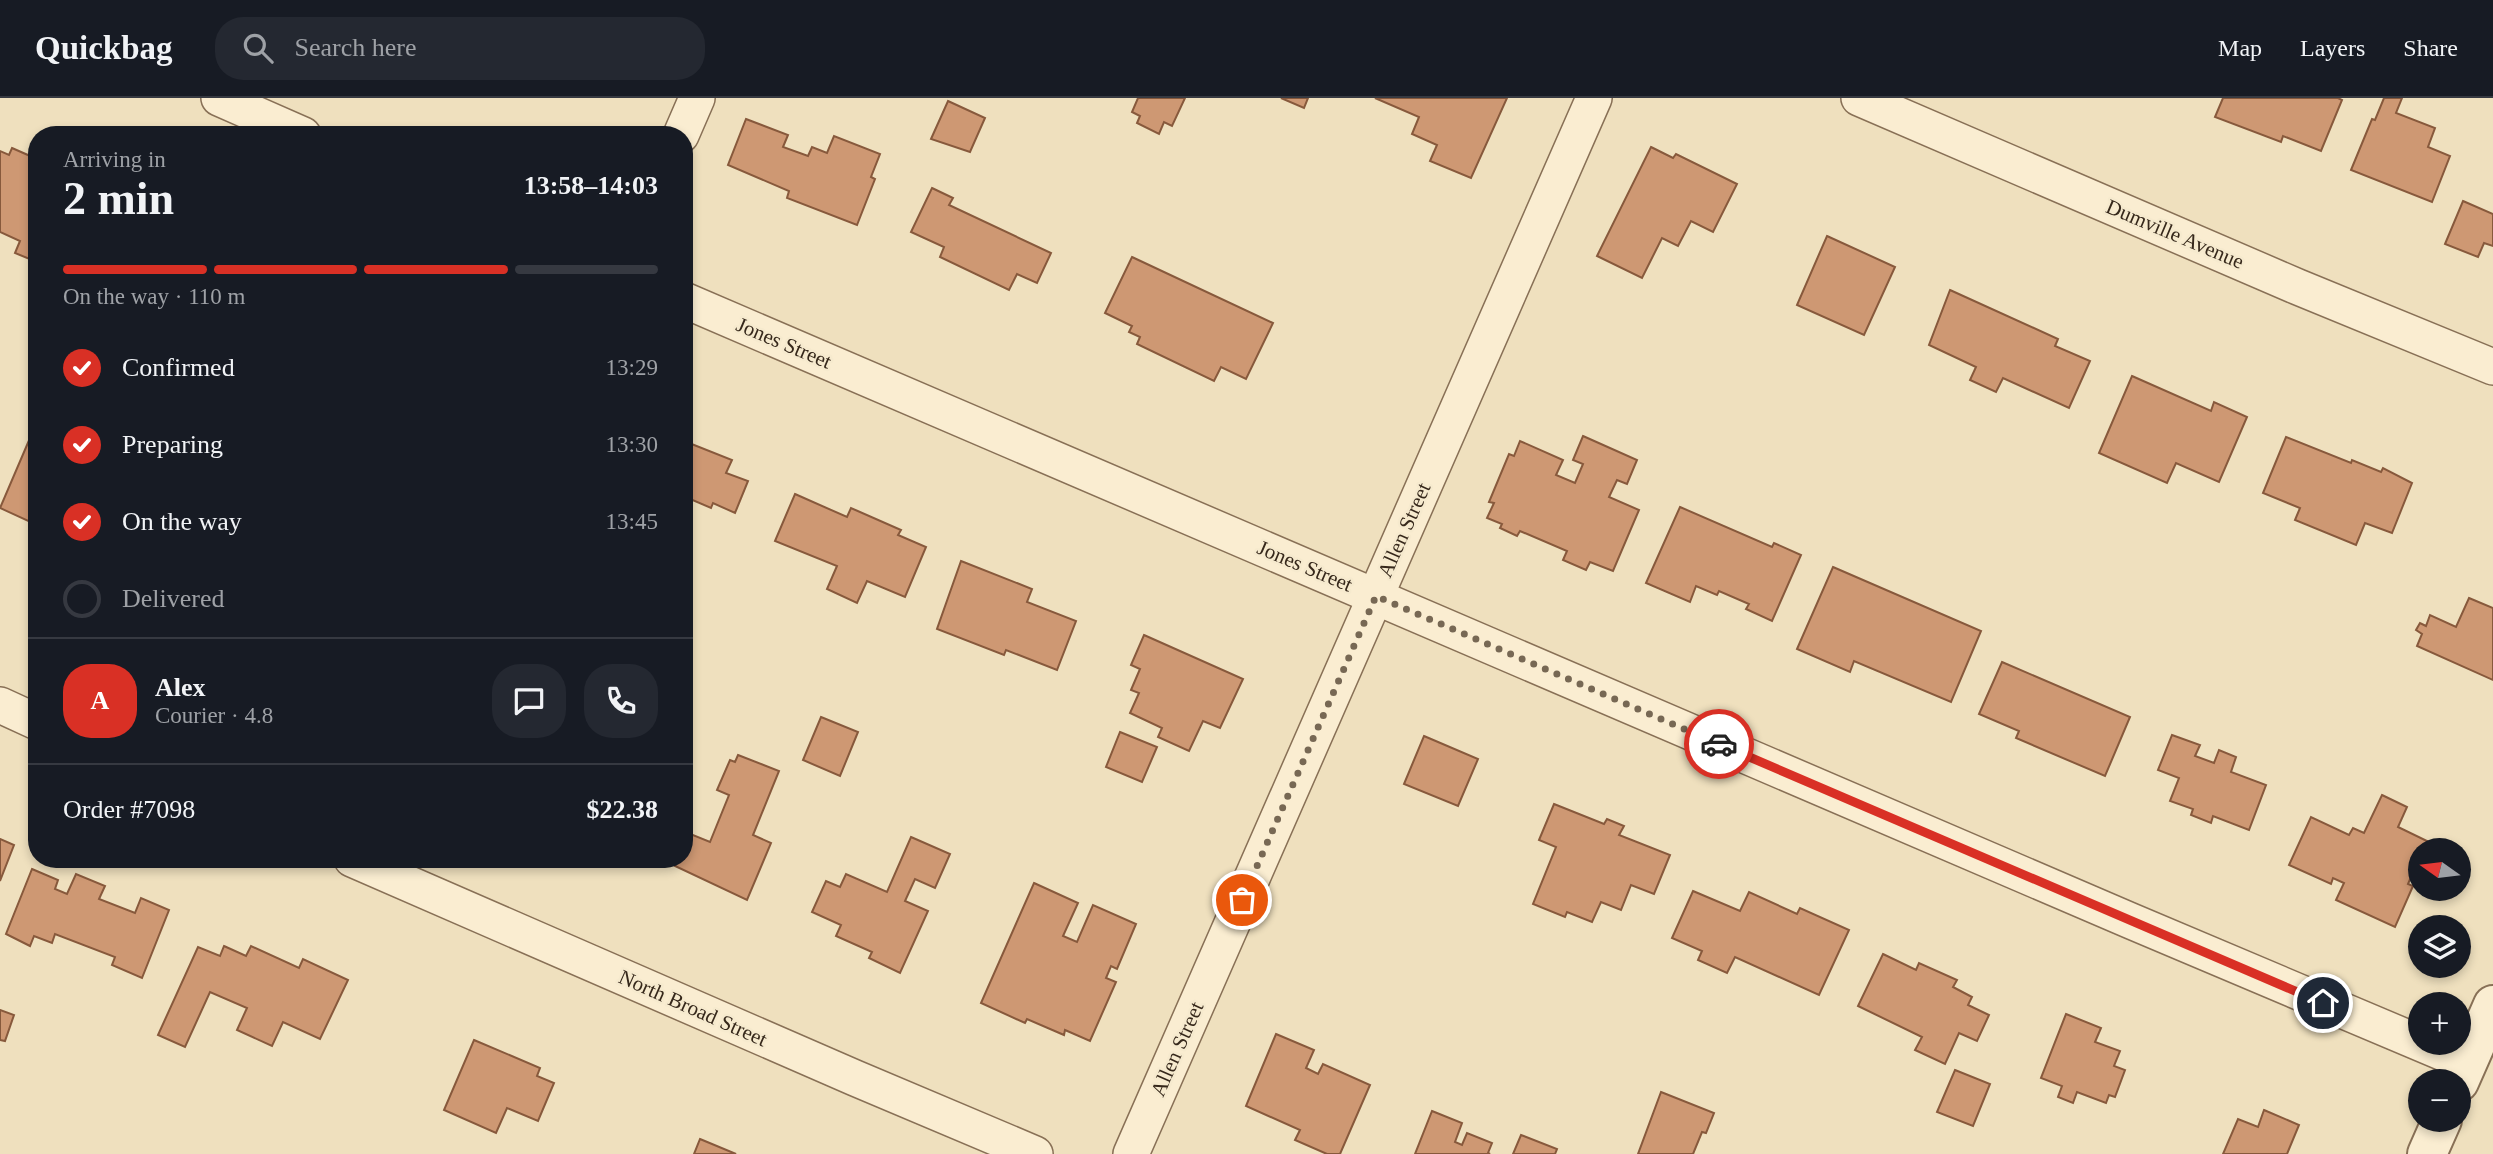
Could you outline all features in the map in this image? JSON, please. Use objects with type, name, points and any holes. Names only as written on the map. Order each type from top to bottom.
[{"type":"street","points":[[219,98],[283,126]]},
{"type":"street","points":[[685,126],[697,98]]},
{"type":"street","name":"Allen Street","points":[[1131,1154],[1594,98]]},
{"type":"street","name":"Dumville Avenue","points":[[1859,98],[2493,367]]},
{"type":"street","name":"Jones Street","points":[[693,304],[2131,922],[2454,1069]]},
{"type":"street","points":[[0,705],[28,718]]},
{"type":"street","name":"North Broad Street","points":[[376,868],[1035,1154]]},
{"type":"street","points":[[2465,1069],[2493,1005]]},
{"type":"street","points":[[2427,1154],[2437,1132]]},
{"type":"building","points":[[1138,98],[1185,98],[1172,126],[1164,122],[1159,134],[1137,123],[1140,116],[1132,112]]},
{"type":"building","points":[[1281,98],[1308,98],[1304,108]]},
{"type":"building","points":[[1375,98],[1507,98],[1471,178],[1430,161],[1437,145],[1412,134],[1419,117]]},
{"type":"building","points":[[2223,98],[2342,100],[2321,151],[2283,136],[2281,142],[2215,117]]},
{"type":"building","points":[[2384,98],[2402,98],[2396,113],[2435,128],[2428,147],[2450,156],[2432,202],[2351,170],[2372,119],[2375,120]]},
{"type":"building","points":[[948,101],[985,118],[970,152],[931,139]]},
{"type":"building","points":[[746,119],[788,135],[783,147],[808,156],[812,147],[827,153],[834,136],[880,154],[871,177],[875,179],[857,225],[787,198],[789,191],[728,165]]},
{"type":"building","points":[[1651,147],[1673,158],[1676,154],[1737,184],[1713,232],[1691,221],[1678,246],[1662,238],[1642,278],[1597,256]]},
{"type":"building","points":[[12,148],[28,155],[28,258],[15,253],[20,241],[0,232],[0,151],[9,155]]},
{"type":"building","points":[[932,188],[953,198],[949,205],[1051,253],[1037,283],[1017,274],[1009,290],[940,257],[944,247],[911,232]]},
{"type":"building","points":[[2463,201],[2493,214],[2493,246],[2484,243],[2478,257],[2445,244]]},
{"type":"building","points":[[1827,236],[1895,267],[1864,335],[1797,305]]},
{"type":"building","points":[[1132,257],[1273,323],[1246,379],[1221,367],[1214,381],[1137,344],[1140,337],[1129,332],[1132,326],[1105,313]]},
{"type":"building","points":[[1950,290],[2058,339],[2055,346],[2090,361],[2069,408],[2003,378],[1996,392],[1970,380],[1976,367],[1929,345]]},
{"type":"building","points":[[2132,376],[2211,411],[2214,402],[2247,417],[2219,482],[2176,463],[2167,483],[2099,453]]},
{"type":"building","points":[[1583,436],[1637,460],[1627,484],[1617,480],[1609,497],[1639,510],[1613,571],[1590,562],[1586,570],[1563,560],[1567,551],[1520,531],[1517,536],[1500,528],[1502,524],[1487,518],[1494,503],[1489,502],[1509,454],[1514,456],[1520,441],[1563,460],[1556,475],[1575,483],[1583,464],[1573,460]]},
{"type":"building","points":[[2286,437],[2351,463],[2352,460],[2381,472],[2383,468],[2412,483],[2392,533],[2365,523],[2356,545],[2295,520],[2300,508],[2263,493]]},
{"type":"building","points":[[28,443],[28,521],[0,508]]},
{"type":"building","points":[[693,445],[732,460],[726,473],[748,481],[735,513],[713,503],[711,508],[693,500]]},
{"type":"building","points":[[795,494],[847,517],[851,508],[901,530],[898,535],[926,547],[905,597],[867,581],[857,603],[827,589],[837,566],[775,541]]},
{"type":"building","points":[[1680,507],[1772,547],[1774,543],[1801,555],[1772,621],[1746,609],[1749,604],[1719,591],[1717,595],[1696,586],[1690,602],[1646,583]]},
{"type":"building","points":[[961,561],[1032,589],[1027,602],[1076,621],[1057,670],[1006,650],[1004,655],[937,629]]},
{"type":"building","points":[[1833,567],[1981,631],[1951,702],[1854,661],[1850,672],[1797,649]]},
{"type":"building","points":[[2469,598],[2493,608],[2493,680],[2417,646],[2422,634],[2416,630],[2420,623],[2426,626],[2430,615],[2456,627]]},
{"type":"building","points":[[1144,635],[1243,679],[1220,728],[1203,721],[1189,751],[1158,737],[1162,728],[1130,713],[1139,693],[1131,690],[1140,669],[1131,665]]},
{"type":"building","points":[[2002,662],[2130,717],[2105,776],[2016,738],[2019,731],[1979,714]]},
{"type":"building","points":[[821,717],[858,732],[840,776],[803,760]]},
{"type":"building","points":[[1120,732],[1157,747],[1142,782],[1106,767]]},
{"type":"building","points":[[2172,735],[2200,745],[2195,756],[2214,763],[2219,750],[2236,757],[2231,772],[2266,785],[2249,830],[2213,816],[2211,823],[2191,815],[2193,809],[2170,801],[2179,778],[2158,770]]},
{"type":"building","points":[[1424,736],[1478,759],[1458,806],[1404,784]]},
{"type":"building","points":[[738,755],[779,771],[753,835],[771,843],[747,900],[679,868],[693,868],[693,835],[710,842],[729,795],[717,790],[730,760],[735,762]]},
{"type":"building","points":[[2382,795],[2407,807],[2398,827],[2421,838],[2408,838],[2408,897],[2395,927],[2336,900],[2344,883],[2333,878],[2331,884],[2289,865],[2311,817],[2349,835],[2353,828],[2364,833]]},
{"type":"building","points":[[1554,804],[1604,824],[1607,819],[1624,826],[1619,835],[1670,855],[1654,894],[1631,885],[1621,910],[1601,902],[1592,922],[1567,912],[1565,917],[1533,904],[1556,847],[1539,840]]},
{"type":"building","points":[[911,837],[950,854],[935,888],[915,879],[905,901],[928,911],[900,973],[869,958],[872,952],[836,936],[841,925],[812,912],[826,881],[840,887],[846,874],[887,892]]},
{"type":"building","points":[[0,839],[14,845],[0,881]]},
{"type":"building","points":[[32,869],[58,880],[55,889],[67,894],[76,874],[105,886],[99,899],[135,913],[141,898],[169,910],[142,978],[112,965],[115,957],[55,934],[52,943],[34,936],[30,946],[6,934]]},
{"type":"building","points":[[1034,883],[1078,903],[1063,936],[1077,942],[1093,905],[1136,924],[1117,969],[1111,966],[1106,978],[1116,982],[1090,1041],[1065,1030],[1064,1035],[1027,1019],[1025,1023],[981,1003]]},
{"type":"building","points":[[1693,891],[1740,911],[1749,892],[1797,914],[1800,908],[1849,930],[1819,995],[1735,957],[1727,973],[1698,960],[1702,951],[1672,938]]},
{"type":"building","points":[[224,946],[246,956],[251,946],[299,968],[303,959],[348,980],[320,1039],[283,1022],[272,1046],[237,1030],[247,1008],[210,992],[185,1047],[158,1035],[198,947],[220,956]]},
{"type":"building","points":[[1883,954],[1916,970],[1919,963],[1957,980],[1953,987],[1972,997],[1968,1005],[1989,1015],[1977,1041],[1959,1033],[1945,1064],[1915,1050],[1922,1037],[1858,1006]]},
{"type":"building","points":[[0,1010],[14,1015],[5,1041],[0,1040]]},
{"type":"building","points":[[2066,1014],[2101,1028],[2095,1042],[2120,1051],[2114,1066],[2125,1070],[2115,1097],[2109,1095],[2106,1103],[2077,1092],[2073,1103],[2058,1097],[2062,1086],[2041,1078]]},
{"type":"building","points":[[1276,1034],[1314,1050],[1306,1068],[1318,1074],[1323,1064],[1370,1085],[1340,1154],[1327,1154],[1295,1140],[1300,1130],[1246,1106]]},
{"type":"building","points":[[474,1040],[540,1068],[537,1076],[554,1083],[538,1121],[507,1108],[496,1133],[444,1110]]},
{"type":"building","points":[[1955,1070],[1990,1084],[1973,1126],[1937,1112]]},
{"type":"building","points":[[1661,1092],[1714,1113],[1693,1154],[1638,1154]]},
{"type":"building","points":[[2264,1110],[2299,1125],[2287,1154],[2223,1154],[2238,1119],[2258,1127]]},
{"type":"building","points":[[1432,1111],[1462,1123],[1455,1142],[1462,1145],[1467,1133],[1492,1143],[1488,1153],[1490,1154],[1415,1154]]},
{"type":"building","points":[[1521,1135],[1557,1149],[1555,1154],[1513,1154]]},
{"type":"building","points":[[700,1139],[736,1154],[694,1154]]},
{"type":"way so far","points":[[1242,900],[1376,596],[1719,744]]},
{"type":"route","points":[[1719,744],[2323,1003]]}]
